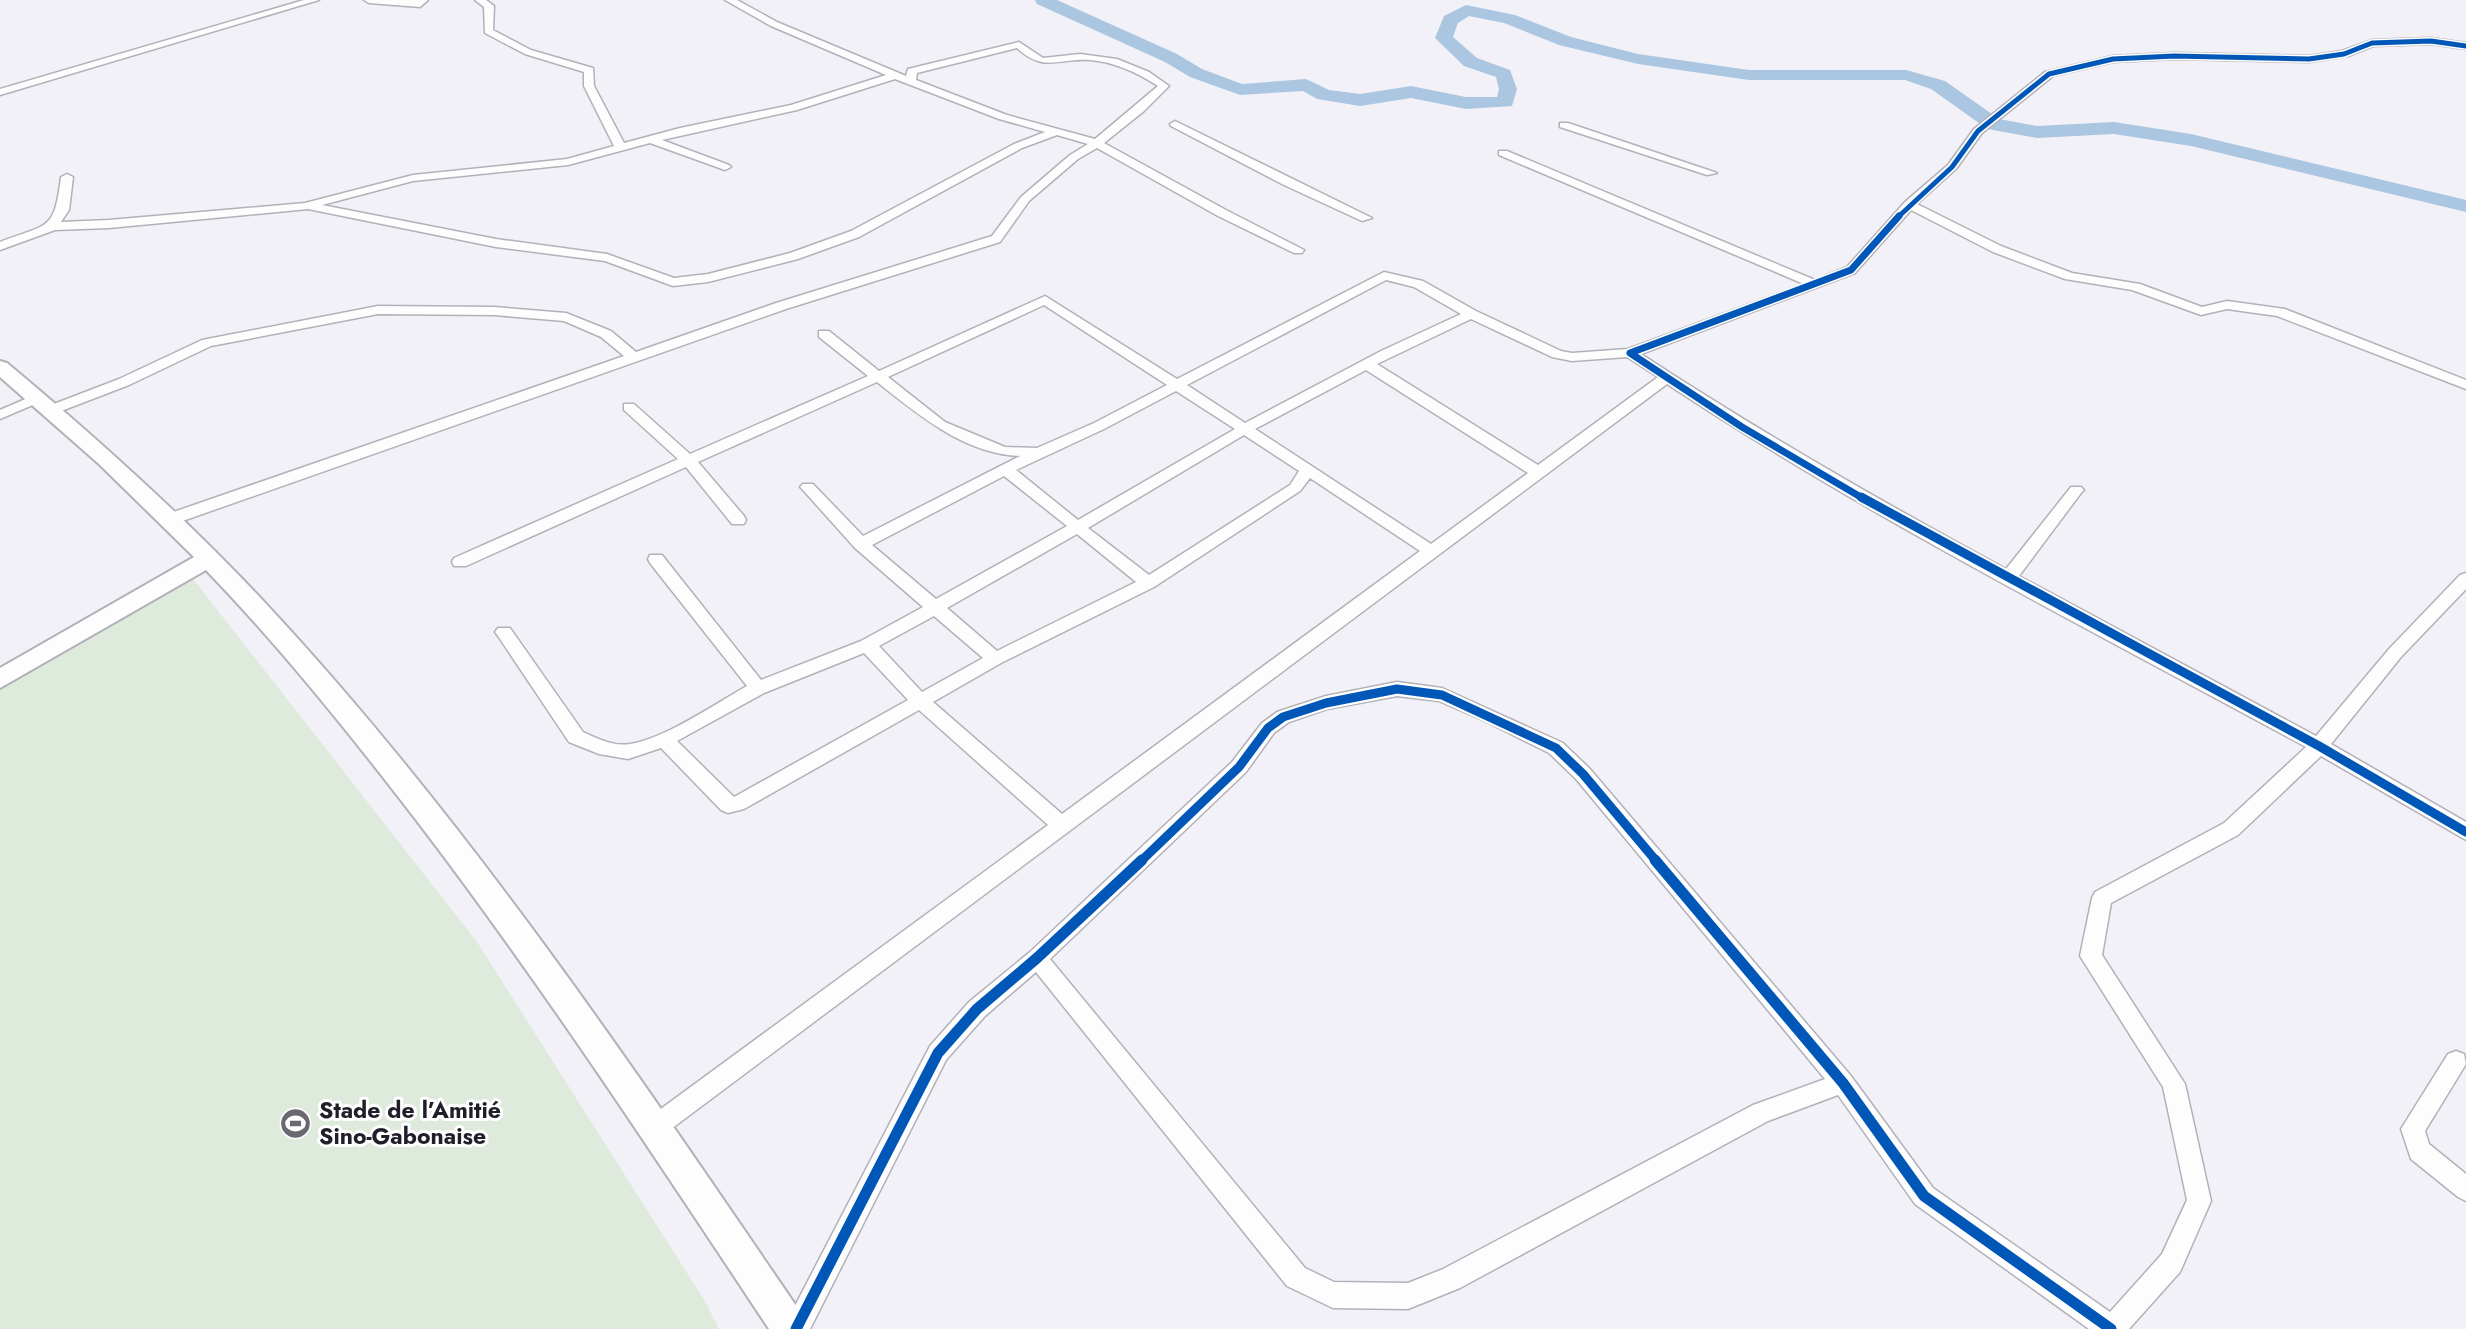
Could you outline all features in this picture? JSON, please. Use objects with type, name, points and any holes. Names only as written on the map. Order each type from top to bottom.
[{"type":"main road","points":[[0,367],[44,404],[209,558],[345,710],[469,866],[655,1127],[790,1329]]},
{"type":"main road","points":[[0,679],[209,558]]},
{"type":"street","points":[[0,92],[314,0]]},
{"type":"street","points":[[369,0],[420,4],[423,0]]},
{"type":"street","points":[[480,0],[489,6],[488,31],[528,52],[589,70],[589,86],[621,148]]},
{"type":"street","points":[[730,0],[774,24],[911,82],[1003,117],[1097,143],[1222,213],[1298,250]]},
{"type":"street","points":[[861,544],[1040,452],[1099,426],[1384,276],[1418,284],[1471,314],[1557,354],[1572,356],[1630,353],[1851,270],[1909,205],[1952,166],[1978,131],[2049,74],[2113,59],[2174,56],[2309,59],[2344,54],[2372,43],[2431,41],[2466,46]]},
{"type":"street","points":[[168,520],[782,306],[996,239],[1025,199],[1074,157],[1097,143],[1160,92],[1164,86],[1147,74],[1118,62],[1081,57],[1046,63],[1028,54],[1019,45],[912,71],[911,82]]},
{"type":"street","points":[[0,246],[53,226],[108,224],[306,206],[355,191],[413,178],[560,163],[702,125],[793,108],[896,75]]},
{"type":"street","points":[[1175,124],[1288,183],[1366,218]]},
{"type":"street","points":[[1564,125],[1711,173]]},
{"type":"street","points":[[306,206],[374,216],[496,243],[607,258],[662,279],[688,281],[829,245],[855,234],[1018,146],[1055,132]]},
{"type":"street","points":[[650,139],[725,167]]},
{"type":"street","points":[[1503,153],[1816,285]]},
{"type":"street","points":[[53,226],[63,210],[67,177]]},
{"type":"street","points":[[1909,205],[1997,249],[2069,276],[2136,287],[2201,311],[2227,305],[2280,312],[2466,385]]},
{"type":"street","points":[[460,562],[687,459],[881,377],[1045,300],[1431,551]]},
{"type":"street","points":[[0,415],[124,382],[207,343],[377,310],[494,311],[566,317],[606,334],[633,357]]},
{"type":"street","points":[[504,632],[576,737],[598,747],[628,752],[664,740],[758,688],[867,645],[1245,429],[1471,314]]},
{"type":"street","points":[[824,334],[940,425],[1003,451],[1040,452]]},
{"type":"street","points":[[1630,353],[1742,427],[1871,503],[2319,746],[2466,832]]},
{"type":"street","points":[[1368,365],[1539,473]]},
{"type":"street","points":[[655,1127],[1667,377]]},
{"type":"street","points":[[629,407],[687,459],[738,520]]},
{"type":"street","points":[[1006,470],[1148,583]]},
{"type":"street","points":[[664,740],[728,805],[737,804],[995,659],[1148,583],[1295,488],[1308,470]]},
{"type":"street","points":[[808,487],[861,544],[995,659]]},
{"type":"street","points":[[2009,577],[2076,490]]},
{"type":"street","points":[[656,559],[758,688]]},
{"type":"street","points":[[796,1329],[938,1053],[977,1009],[1037,958],[1239,767],[1268,728],[1283,717],[1326,703],[1397,689],[1442,695],[1556,748],[1584,774],[1843,1083],[1924,1196],[2112,1329],[2171,1263],[2199,1201],[2174,1084],[2091,956],[2102,898],[2231,829],[2319,746],[2395,653],[2466,579]]},
{"type":"street","points":[[867,645],[920,701],[1061,825]]},
{"type":"street","points":[[1037,958],[1296,1277],[1333,1295],[1408,1296],[1451,1279],[1761,1113],[1843,1083]]},
{"type":"street","points":[[2456,1061],[2413,1129],[2419,1151],[2466,1189]]},
{"type":"green space","name":"Stade de l’Amitié Sino-Gabonaise","points":[[190,575],[477,942],[706,1303],[719,1329],[0,1329],[0,689]]},
{"type":"waterway","points":[[1043,0],[1171,58],[1196,73],[1240,89],[1306,85],[1324,95],[1360,100],[1411,92],[1466,103],[1505,102],[1508,89],[1504,74],[1470,62],[1444,38],[1450,20],[1466,10],[1509,19],[1565,41],[1638,59],[1749,75],[1906,75],[1938,85],[1993,124],[2037,132],[2114,128],[2191,140],[2466,206]]},
{"type":"cycle path","points":[[2466,46],[2431,41],[2372,43],[2344,54],[2309,59],[2174,56],[2113,59],[2049,74],[1978,131],[1952,167],[1909,205],[1851,270],[1630,353],[1742,427],[1871,503],[2319,746],[2466,832]]},
{"type":"cycle path","points":[[796,1329],[938,1053],[977,1009],[1037,958],[1239,767],[1268,728],[1283,717],[1326,703],[1397,689],[1442,695],[1556,748],[1583,774],[1843,1083],[1924,1196],[2111,1329]]},
{"type":"place","name":"Stade de l’Amitié Sino-Gabonaise","points":[[296,1123]]}]
